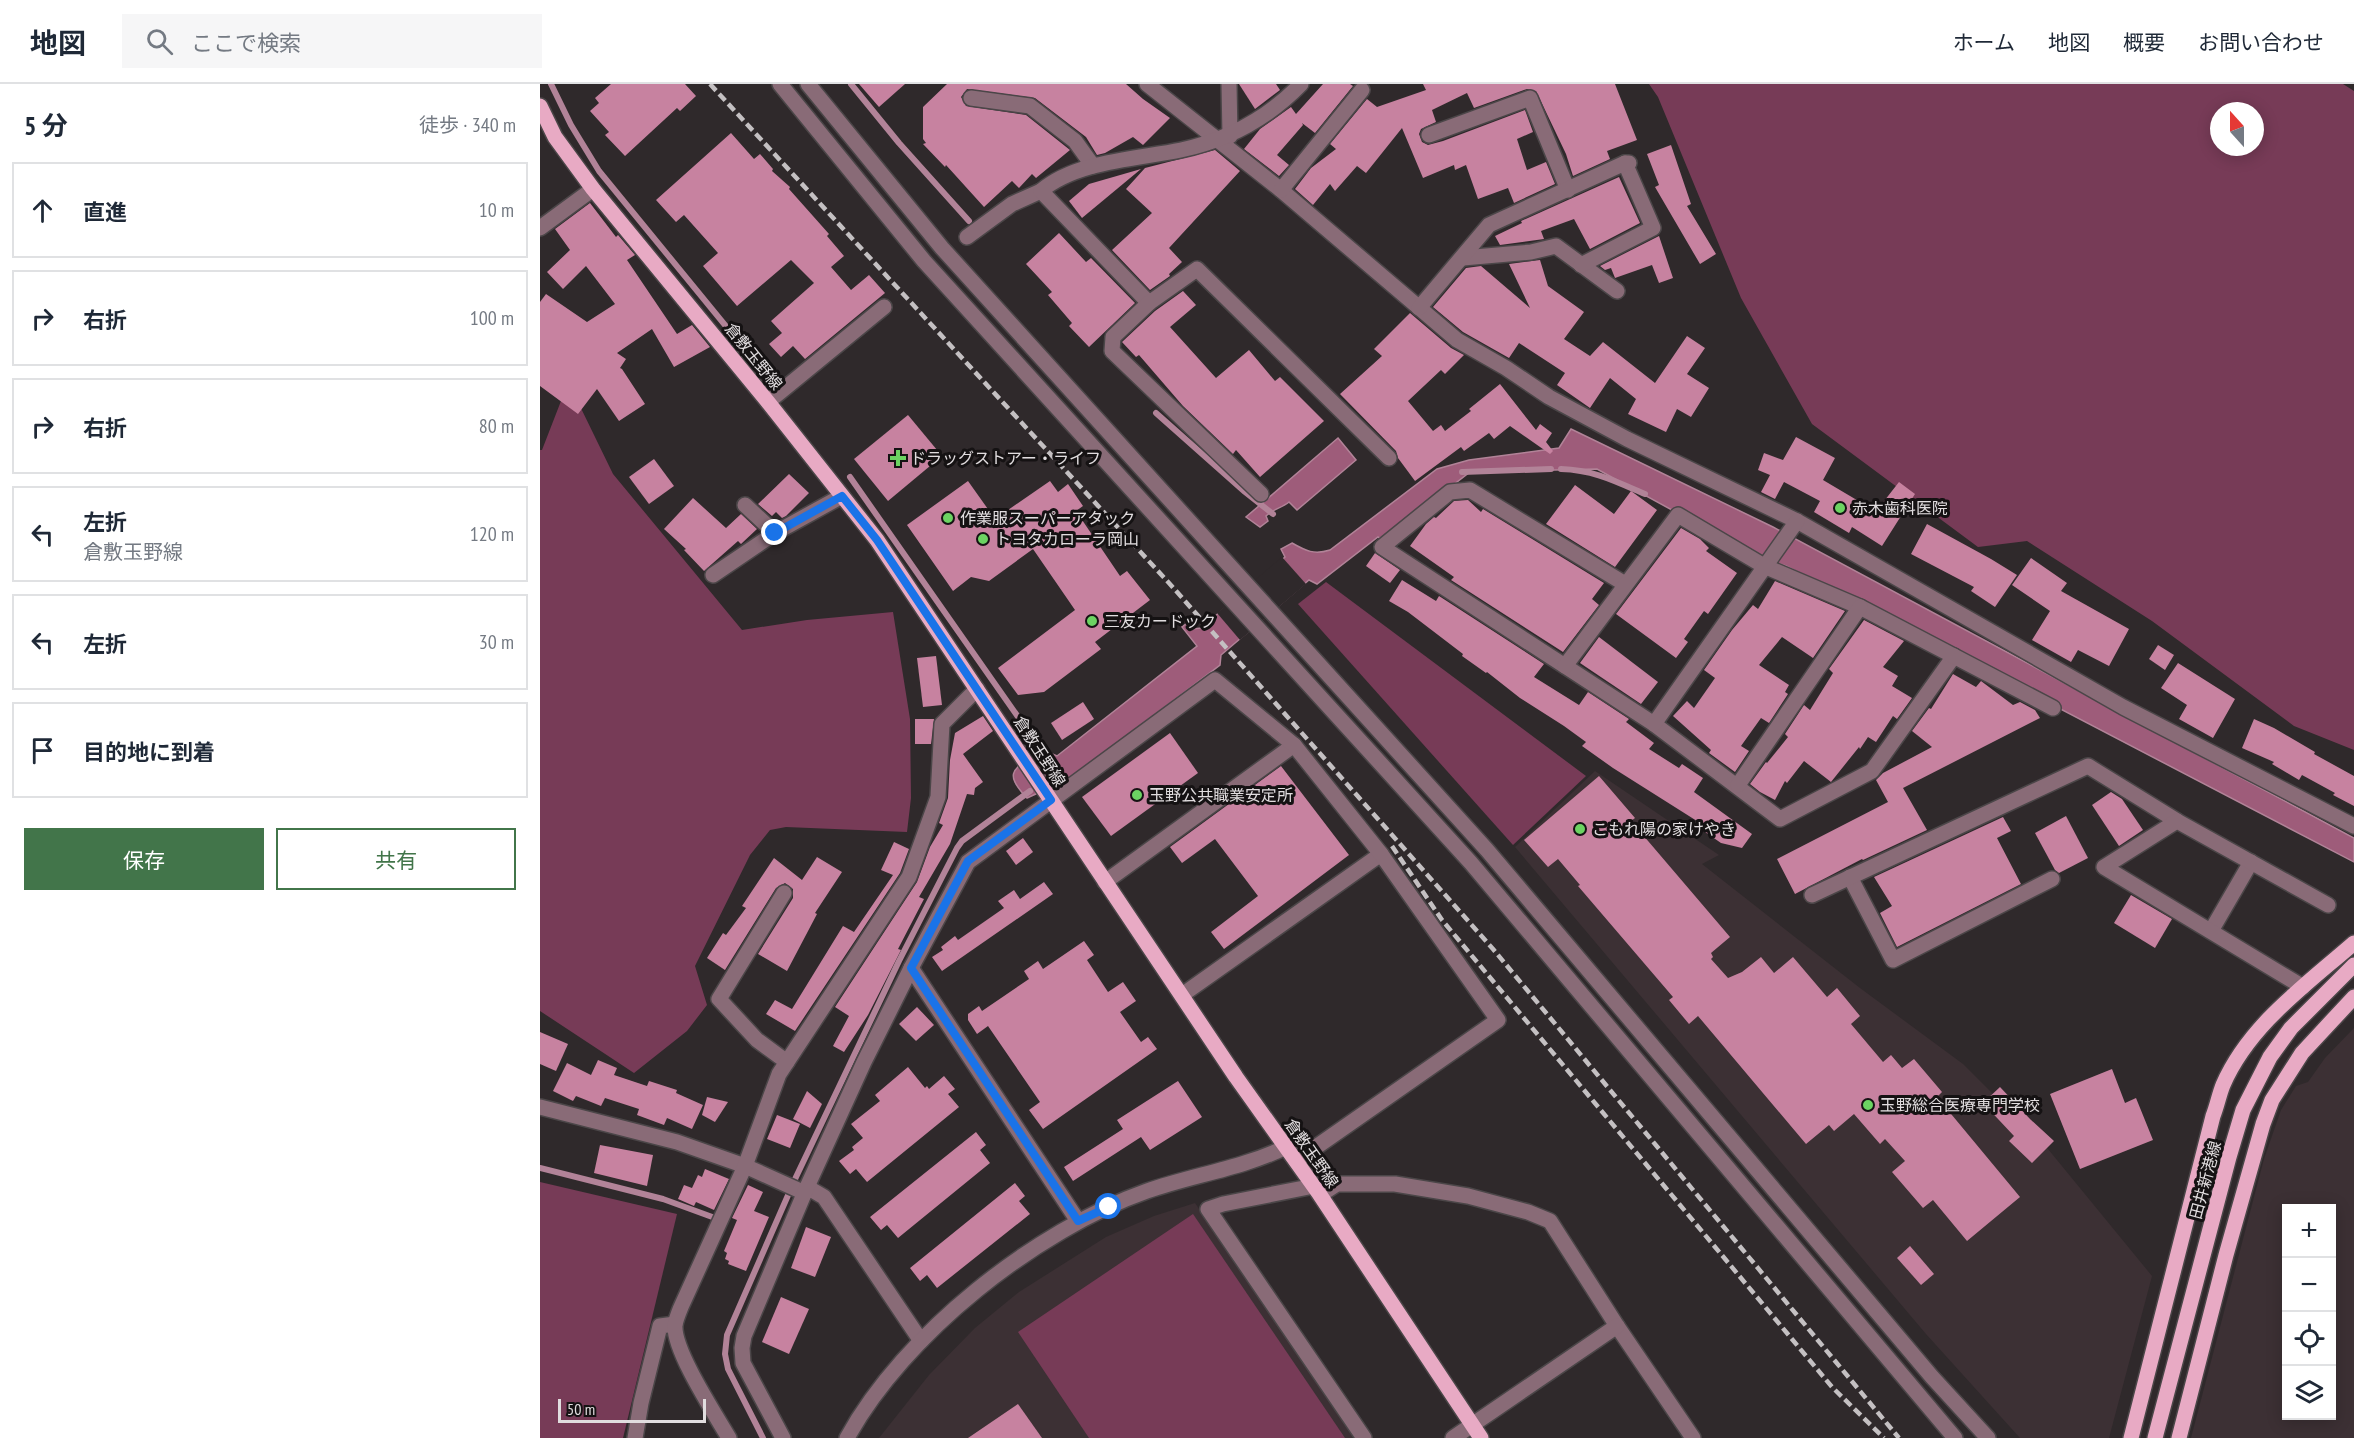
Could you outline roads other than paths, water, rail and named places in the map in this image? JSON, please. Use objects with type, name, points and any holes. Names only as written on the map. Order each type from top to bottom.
[{"type":"main road","name":"倉敷玉野線","points":[[540,106],[555,137],[593,189],[768,402],[877,540],[1481,1438]]},
{"type":"main road","points":[[2131,1438],[2213,1116],[2223,1085],[2236,1061],[2270,1016],[2354,943]]},
{"type":"main road","name":"田井新港線","points":[[2154,1438],[2243,1110],[2270,1057],[2291,1028],[2354,965]]},
{"type":"main road","points":[[2179,1438],[2226,1255],[2272,1100],[2302,1053],[2354,997]]},
{"type":"street","points":[[780,84],[924,261],[1470,863],[1955,1438]]},
{"type":"street","points":[[808,84],[942,248],[1501,866],[1932,1377],[1988,1438]]},
{"type":"street","points":[[1147,84],[1223,138],[1457,340],[1506,368],[1549,397],[1627,439],[1797,521],[2123,707],[2354,826]]},
{"type":"street","points":[[1223,138],[1228,84]]},
{"type":"street","points":[[967,237],[1012,204],[1041,191],[1050,184],[1093,166],[1184,150],[1223,138],[1268,114],[1301,84]]},
{"type":"street","points":[[1281,190],[1362,90]]},
{"type":"street","points":[[970,98],[1030,106],[1075,141],[1093,166]]},
{"type":"street","points":[[1429,135],[1530,98],[1568,190]]},
{"type":"street","points":[[1419,308],[1489,225],[1627,163],[1653,228],[1581,265]]},
{"type":"street","points":[[540,228],[593,189]]},
{"type":"street","points":[[1041,191],[1149,303]]},
{"type":"street","points":[[1463,258],[1531,252],[1556,246],[1617,291]]},
{"type":"street","points":[[1261,494],[1112,351],[1113,337],[1149,303],[1197,269],[1389,458]]},
{"type":"street","points":[[768,402],[884,307]]},
{"type":"street","points":[[1625,584],[1470,490],[1450,492],[1382,547],[1654,724],[1738,785],[1780,819],[1872,771],[1954,656]]},
{"type":"street","points":[[712,575],[775,533],[842,496]]},
{"type":"street","points":[[745,505],[775,533]]},
{"type":"street","points":[[1565,666],[1678,515],[1764,566],[1860,607],[2053,708]]},
{"type":"street","points":[[1654,724],[1797,521]]},
{"type":"street","points":[[1738,785],[1860,607]]},
{"type":"street","points":[[783,1438],[743,1363],[744,1336],[799,1188],[968,861],[1048,795],[1215,680],[1294,745],[1381,854],[1498,1020],[1296,1161]]},
{"type":"street","points":[[729,1438],[698,1384],[677,1341],[675,1324],[745,1166],[779,1074],[909,877],[938,797],[942,724],[977,689]]},
{"type":"street","points":[[1105,882],[1294,745]]},
{"type":"street","points":[[1812,895],[2088,766],[2177,821],[2328,905]]},
{"type":"street","points":[[2177,821],[2104,867],[2303,987]]},
{"type":"street","points":[[1182,995],[1381,854]]},
{"type":"street","points":[[2211,931],[2251,862]]},
{"type":"street","points":[[1850,877],[1893,960],[2052,879]]},
{"type":"street","points":[[784,893],[719,999],[757,1040],[787,1062]]},
{"type":"street","points":[[911,968],[1078,1221]]},
{"type":"street","points":[[540,1107],[677,1142],[824,1197],[921,1341]]},
{"type":"street","points":[[847,1438],[888,1379],[921,1341],[1003,1270],[1078,1221],[1146,1191],[1266,1157],[1286,1147]]},
{"type":"street","points":[[1364,1438],[1208,1209],[1223,1204],[1317,1191],[1337,1184],[1395,1184],[1468,1196],[1550,1221],[1617,1326],[1693,1438]]},
{"type":"street","points":[[635,1438],[660,1326],[675,1324]]},
{"type":"street","points":[[1453,1438],[1617,1326]]},
{"type":"waterway","points":[[551,84],[571,125],[599,171],[774,385]]},
{"type":"waterway","points":[[851,84],[899,143],[969,221]]},
{"type":"waterway","points":[[1156,413],[1273,514]]},
{"type":"waterway","points":[[1462,472],[1551,469]]},
{"type":"waterway","points":[[1561,469],[1594,474],[1645,494]]},
{"type":"waterway","points":[[850,477],[1037,744]]},
{"type":"waterway","points":[[763,1438],[728,1369],[725,1354],[727,1335],[796,1177],[899,961],[957,848],[962,841],[1030,791]]},
{"type":"waterway","points":[[540,1168],[663,1199],[715,1218]]},
{"type":"railway","points":[[710,84],[1169,583],[1493,949],[1899,1438]]},
{"type":"railway","points":[[1392,846],[1442,920],[1832,1387],[1884,1438]]},
{"type":"place","name":"ドラッグストアー・ライフ","points":[[898,458]]},
{"type":"place","name":"赤木歯科医院","points":[[1840,508]]},
{"type":"place","name":"作業服スーパーアタック","points":[[948,518]]},
{"type":"place","name":"トヨタカローラ岡山","points":[[983,539]]},
{"type":"place","name":"三友カードック","points":[[1092,621]]},
{"type":"place","name":"玉野公共職業安定所","points":[[1137,795]]},
{"type":"place","name":"こもれ陽の家けやき","points":[[1580,829]]},
{"type":"place","name":"玉野総合医療専門学校","points":[[1868,1105]]}]
